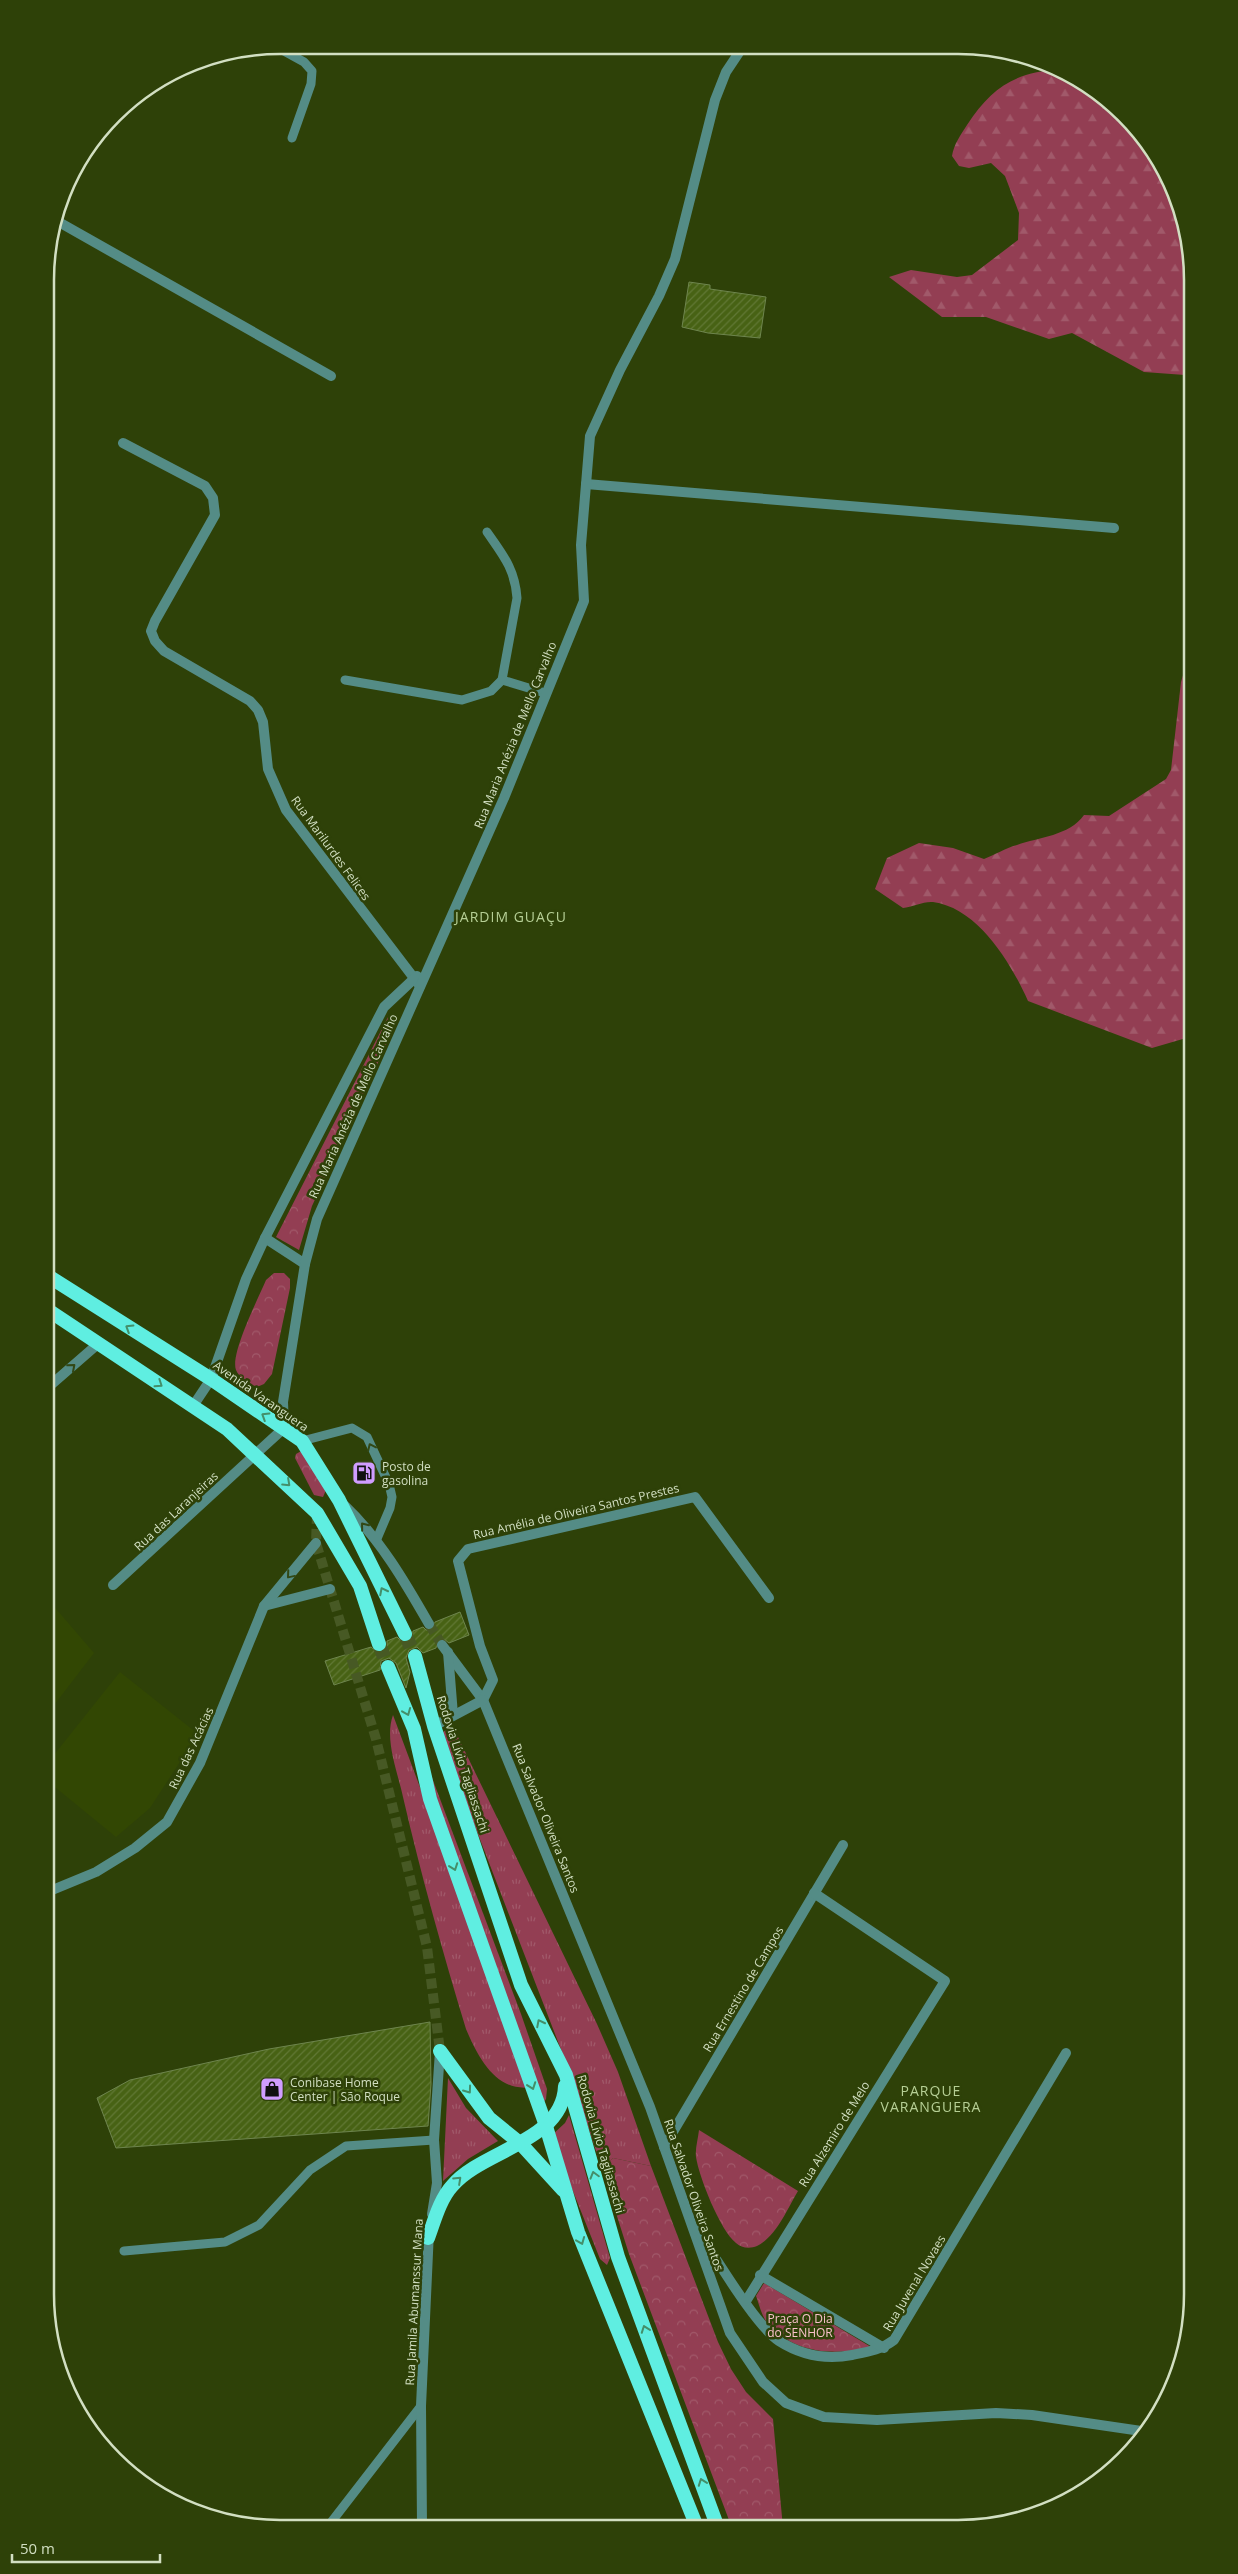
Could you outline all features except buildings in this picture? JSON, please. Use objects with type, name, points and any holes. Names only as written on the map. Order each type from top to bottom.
[{"type":"highway","name":"Avenida Varanguera","points":[[54,1280],[211,1379],[302,1441],[339,1500],[405,1634]]},
{"type":"highway","points":[[54,1314],[227,1429],[317,1513],[360,1586],[379,1644]]},
{"type":"highway","name":"Rodovia Lívio Tagliassachi","points":[[415,1656],[434,1726],[521,1985],[566,2075],[618,2257],[715,2520]]},
{"type":"highway","points":[[388,1667],[414,1729],[430,1799],[546,2123],[564,2191],[578,2232],[694,2520]]},
{"type":"highway","points":[[440,2051],[489,2118],[521,2144],[564,2191]]},
{"type":"highway","points":[[428,2238],[436,2216],[451,2186],[472,2167],[521,2144],[558,2112],[565,2100],[566,2075]]},
{"type":"street","name":"Rua Maria Anézia de Mello Carvalho","points":[[284,1428],[282,1402],[305,1264],[317,1218],[417,983],[429,965],[504,798],[584,601],[581,545],[590,436],[620,370],[659,296],[674,259],[715,100],[726,72],[738,54]]},
{"type":"street","points":[[61,223],[331,376]]},
{"type":"street","name":"Rua Marilurdes Felices","points":[[123,443],[205,486],[213,498],[215,516],[155,621],[151,630],[155,641],[164,651],[250,702],[258,710],[263,722],[268,769],[286,810],[417,983]]},
{"type":"street","points":[[586,484],[1114,528]]},
{"type":"street","points":[[193,1406],[211,1379],[246,1279],[265,1238],[384,1007],[417,983]]},
{"type":"street","points":[[265,1238],[305,1264]]},
{"type":"street","points":[[54,1382],[99,1343]]},
{"type":"street","name":"Rua das Laranjeiras","points":[[113,1585],[284,1428]]},
{"type":"street","name":"Rua Amélia de Oliveira Santos Prestes","points":[[483,1700],[493,1680],[480,1646],[458,1561],[468,1549],[695,1496],[769,1598]]},
{"type":"street","points":[[339,1500],[361,1521],[389,1558],[429,1624]]},
{"type":"street","name":"Rua das Acácias","points":[[54,1889],[96,1872],[134,1848],[167,1822],[200,1763],[264,1606],[316,1543]]},
{"type":"street","points":[[264,1606],[330,1589]]},
{"type":"street","name":"Rua Salvador Oliveira Santos","points":[[453,1715],[445,1649],[483,1700],[664,2147],[730,2332],[763,2382],[786,2403],[824,2417],[877,2420],[996,2413],[1032,2415],[1139,2431]]},
{"type":"street","points":[[434,1726],[483,1700]]},
{"type":"street","name":"Rua Ernestino de Campos","points":[[664,2147],[842,1844]]},
{"type":"street","name":"Rua Alzemiro de Melo","points":[[746,2301],[760,2275],[944,1981],[814,1893]]},
{"type":"street","name":"Rua Jamila Abumanssur Mana","points":[[422,2520],[421,2406],[428,2238],[437,2183],[434,2140],[440,2051]]},
{"type":"street","name":"Rua Juvenal Novaes","points":[[688,2217],[764,2326],[778,2340],[808,2355],[837,2358],[884,2348],[894,2340],[1066,2053]]},
{"type":"street","points":[[760,2275],[884,2348]]},
{"type":"lane","points":[[290,54],[304,62],[312,71],[311,84],[292,138]]},
{"type":"lane","points":[[345,680],[462,700],[491,691],[502,680],[517,598],[516,585],[512,569],[487,532]]},
{"type":"lane","points":[[502,680],[545,694]]},
{"type":"lane","points":[[302,1441],[352,1428],[367,1437],[389,1484],[392,1497],[390,1508],[376,1541]]},
{"type":"lane","points":[[124,2251],[224,2242],[259,2225],[310,2170],[346,2146],[434,2140]]},
{"type":"lane","points":[[333,2520],[421,2406]]},
{"type":"shaded area","points":[[54,1606],[94,1653],[54,1705]]},
{"type":"shaded area","points":[[120,1672],[198,1734],[150,1808],[116,1837],[54,1786],[54,1755]]},
{"type":"green space","points":[[1045,71],[1071,84],[1096,100],[1138,142],[1161,180],[1177,221],[1184,265],[1184,375],[1144,372],[1072,333],[1049,339],[986,317],[942,317],[889,277],[911,270],[957,277],[972,275],[1018,240],[1019,213],[1005,176],[991,163],[969,168],[959,166],[952,156],[960,136],[986,101],[1006,84],[1031,74]]},
{"type":"green space","points":[[1184,672],[1184,1039],[1152,1048],[1028,1001],[1012,970],[991,940],[964,915],[949,906],[933,902],[903,908],[875,889],[887,858],[919,843],[953,848],[984,859],[1013,846],[1062,832],[1078,822],[1084,815],[1109,816],[1166,779],[1171,770],[1181,682]]},
{"type":"green space","points":[[392,1014],[396,1016],[397,1021],[312,1206],[299,1250],[276,1237],[388,1017]]},
{"type":"green space","points":[[274,1273],[284,1273],[290,1279],[290,1288],[272,1374],[264,1384],[257,1387],[240,1376],[236,1370],[235,1362],[251,1313],[266,1280]]},
{"type":"green space","points":[[303,1450],[326,1490],[323,1497],[314,1495],[295,1458],[296,1454]]},
{"type":"green space","points":[[393,1715],[532,2087],[519,2087],[498,2079],[476,2051],[466,2029],[425,1885],[393,1756],[390,1735]]},
{"type":"green space","points":[[447,1729],[453,1729],[458,1737],[597,2024],[618,2072],[651,2166],[613,2158],[602,2169],[572,2078],[444,1746],[442,1733]]},
{"type":"green space","points":[[431,1775],[521,2014],[547,2089],[546,2099],[541,2106],[427,1778]]},
{"type":"green space","points":[[448,2078],[466,2108],[498,2141],[468,2159],[443,2181]]},
{"type":"green space","points":[[569,2115],[610,2258],[607,2265],[600,2259],[551,2136],[565,2123]]},
{"type":"green space","points":[[699,2130],[798,2191],[776,2229],[764,2242],[757,2246],[746,2248],[738,2245],[723,2227],[717,2215],[706,2190],[696,2157]]},
{"type":"green space","points":[[613,2158],[651,2166],[718,2342],[731,2369],[746,2392],[773,2419],[782,2520],[729,2520],[629,2254],[602,2169]]},
{"type":"green space","name":"Praça O Dia do SENHOR","points":[[764,2283],[871,2347],[830,2352],[803,2347],[791,2342],[768,2324],[762,2314],[756,2296]]},
{"type":"tunnel","points":[[317,1514],[316,1543],[376,1739],[427,1947],[440,2051]]},
{"type":"tunnel","points":[[429,1624],[442,1645]]},
{"type":"tunnel","points":[[405,1634],[415,1656]]},
{"type":"tunnel","points":[[379,1644],[388,1667]]},
{"type":"place","name":"Posto de gasolina","points":[[364,1473]]},
{"type":"place","name":"Conibase Home Center | São Roque","points":[[272,2089]]},
{"type":"district","name":"JARDIM GUAÇU","points":[[511,916]]},
{"type":"district","name":"PARQUE VARANGUERA","points":[[931,2098]]}]
